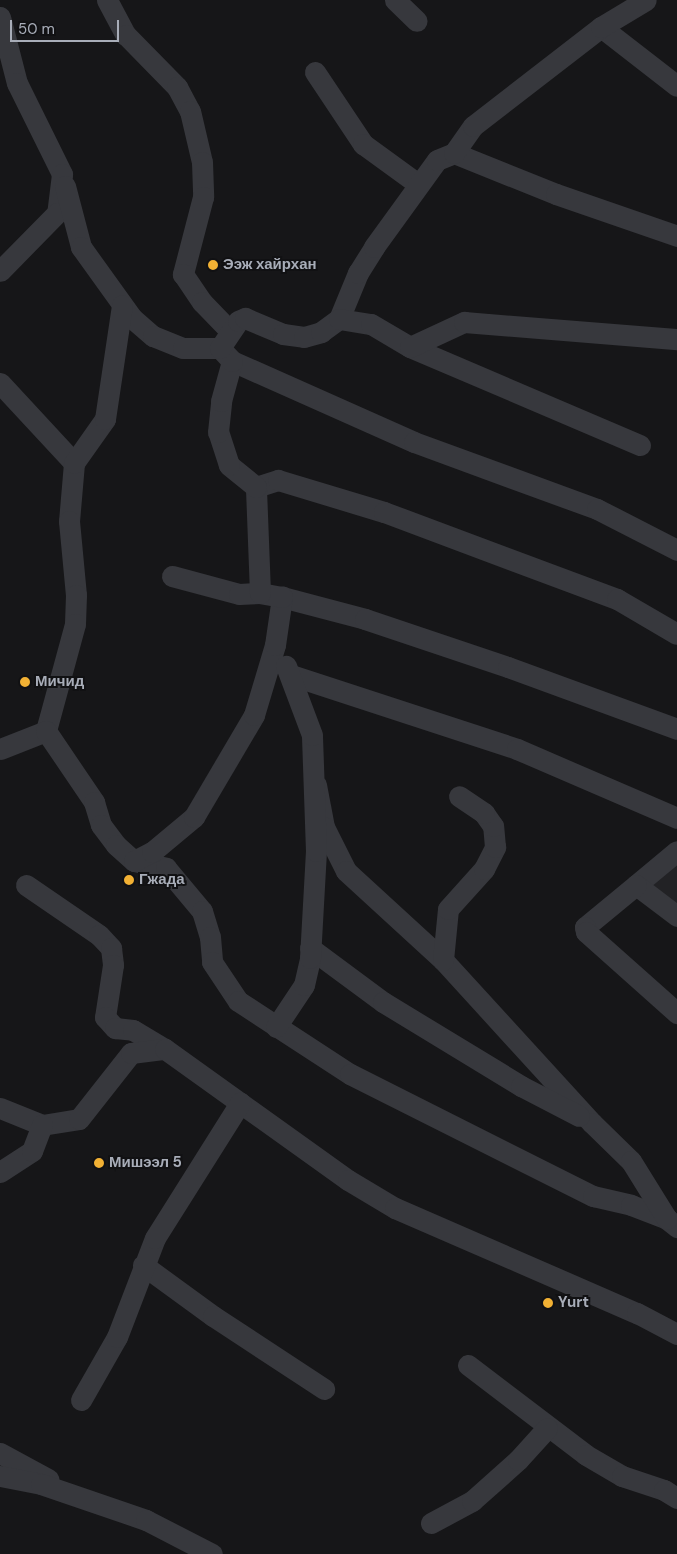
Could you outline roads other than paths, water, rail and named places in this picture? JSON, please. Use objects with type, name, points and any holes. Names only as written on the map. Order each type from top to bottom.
[{"type":"street","points":[[107,0],[126,35],[177,87],[190,111],[202,162],[203,197],[182,274],[202,302],[227,347]]},
{"type":"street","points":[[395,0],[417,21]]},
{"type":"street","points":[[260,592],[256,487],[230,466],[218,432],[227,347],[245,318],[283,334],[304,338],[321,332],[339,319],[358,273],[418,184],[437,160],[454,153],[473,126],[635,3]]},
{"type":"street","points":[[0,17],[9,80],[62,174],[81,247],[122,304],[153,336],[183,348],[227,347],[414,442],[597,509],[677,550]]},
{"type":"street","points":[[601,27],[677,86]]},
{"type":"street","points":[[315,72],[363,144],[418,184]]},
{"type":"street","points":[[454,153],[556,194],[677,236]]},
{"type":"street","points":[[0,271],[57,213],[61,202],[62,174]]},
{"type":"street","points":[[122,304],[105,419],[74,463],[69,521],[76,594],[75,624],[46,731],[94,802],[101,825],[116,845],[134,861],[166,868],[202,911],[210,938],[212,962],[238,1001],[350,1074],[593,1196],[631,1205],[672,1223]]},
{"type":"street","points":[[339,319],[371,324],[410,348],[640,445]]},
{"type":"street","points":[[410,348],[464,322],[677,339]]},
{"type":"street","points":[[0,383],[74,463]]},
{"type":"street","points":[[256,487],[278,480],[384,512],[618,599],[677,634]]},
{"type":"street","points":[[172,576],[239,594],[260,592],[282,597],[383,624],[677,729]]},
{"type":"street","points":[[134,861],[152,852],[194,817],[254,715],[275,645],[282,597]]},
{"type":"street","points":[[275,645],[291,675],[312,735],[316,785],[324,828],[346,871],[443,960],[592,1123],[631,1161],[672,1223]]},
{"type":"street","points":[[291,675],[517,749],[677,818]]},
{"type":"street","points":[[0,749],[46,731]]},
{"type":"street","points":[[276,1027],[304,985],[310,948],[316,785]]},
{"type":"street","points":[[443,960],[448,909],[484,869],[495,847],[493,826],[484,813],[459,796]]},
{"type":"street","points":[[677,850],[585,927],[677,1013]]},
{"type":"street","points":[[26,886],[99,935],[111,948],[112,965],[105,1017],[115,1028],[134,1030],[165,1049],[348,1180],[395,1208],[637,1313],[677,1334]]},
{"type":"street","points":[[636,886],[677,916]]},
{"type":"street","points":[[310,948],[383,1002],[521,1086],[592,1123]]},
{"type":"street","points":[[0,1108],[42,1125],[79,1119],[131,1053],[165,1049]]},
{"type":"street","points":[[81,1400],[117,1337],[143,1265],[155,1238],[240,1103]]},
{"type":"street","points":[[0,1172],[32,1151],[42,1125]]},
{"type":"street","points":[[143,1265],[212,1316],[324,1389]]},
{"type":"street","points":[[468,1365],[547,1428],[622,1476],[664,1490],[677,1498]]},
{"type":"street","points":[[431,1523],[472,1501],[518,1460],[547,1428]]},
{"type":"street","points":[[0,1453],[44,1476],[61,1491]]},
{"type":"street","points":[[0,1476],[61,1491],[146,1520],[212,1554]]},
{"type":"place","name":"Ээж хайрхан","points":[[213,265]]},
{"type":"place","name":"Мичид","points":[[25,682]]},
{"type":"place","name":"Гжада","points":[[129,880]]},
{"type":"place","name":"Мишээл 5","points":[[99,1163]]},
{"type":"place","name":"Yurt","points":[[548,1303]]}]
